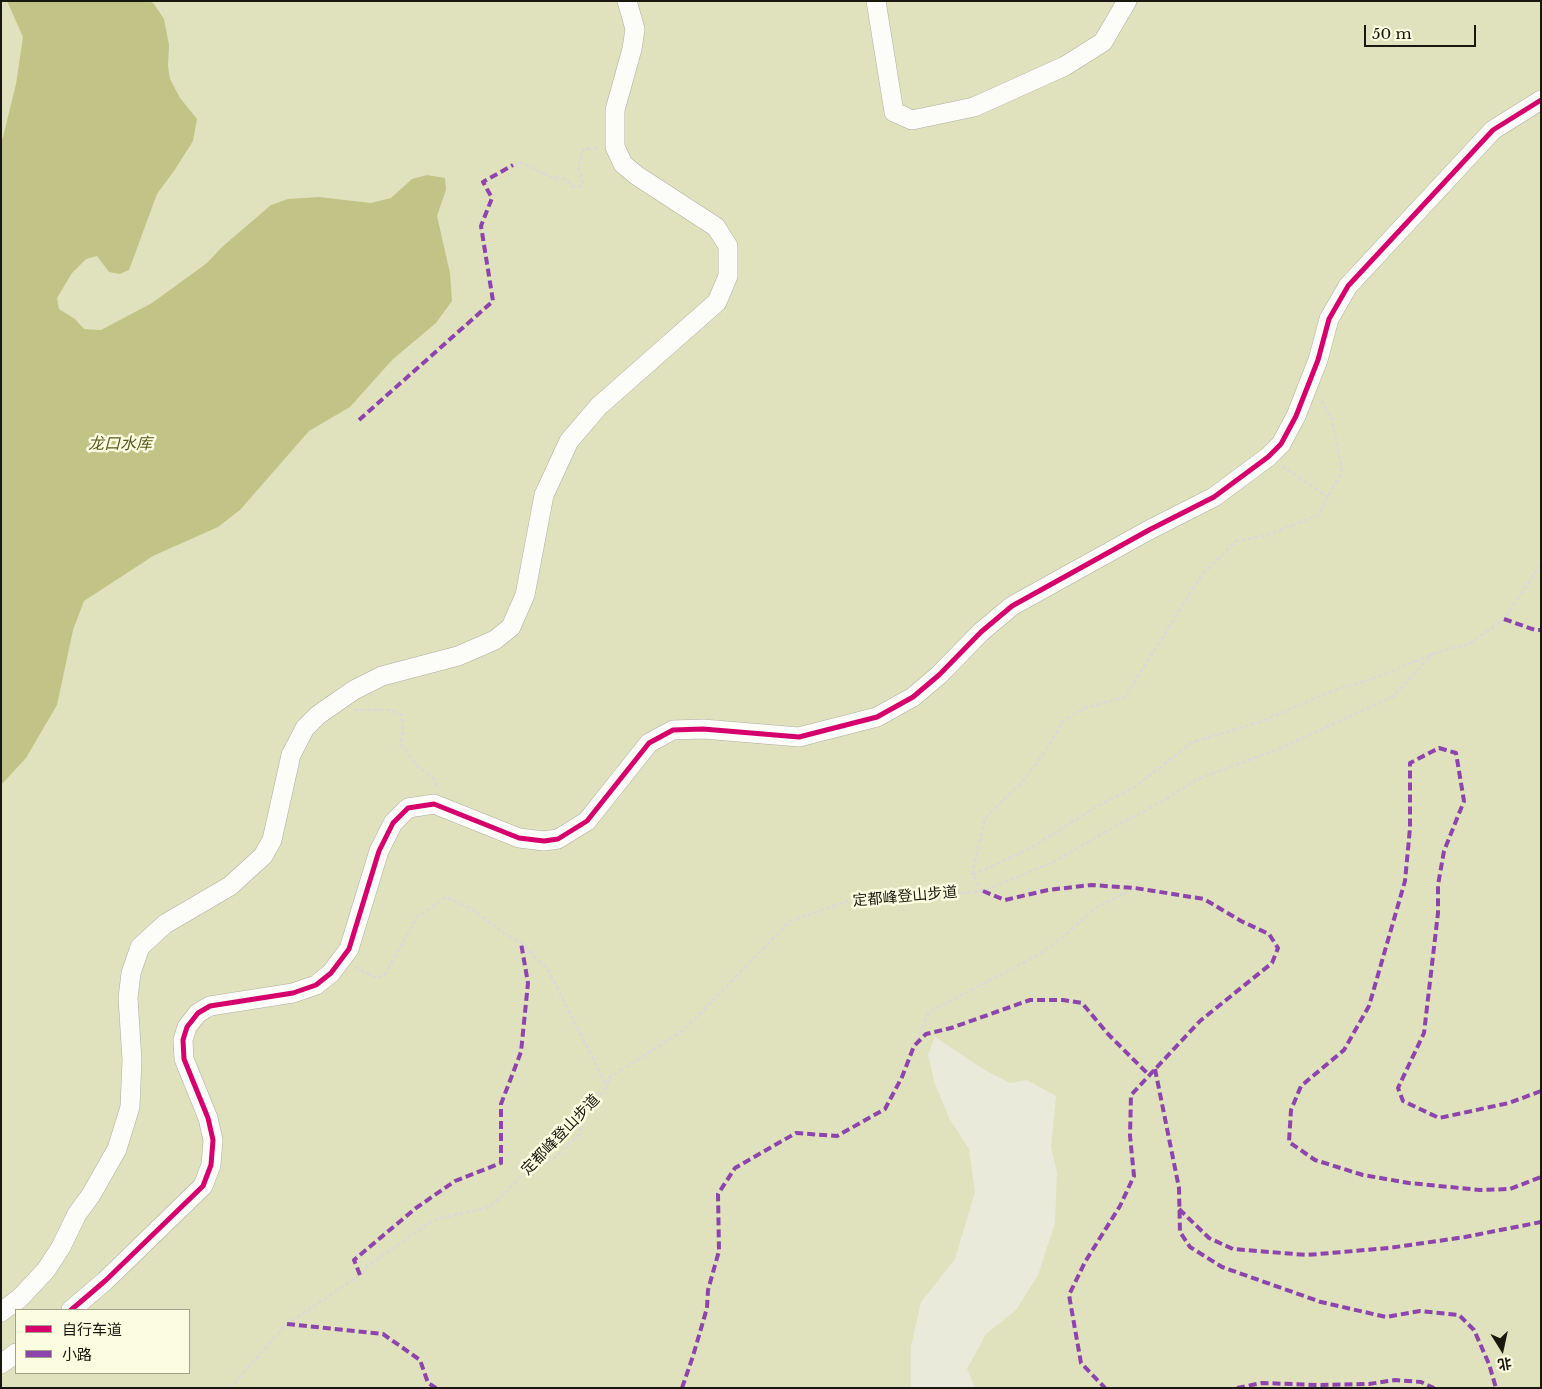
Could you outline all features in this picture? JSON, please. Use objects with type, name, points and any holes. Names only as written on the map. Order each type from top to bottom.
[{"type":"street","points":[[1,1312],[20,1298],[46,1270],[61,1247],[77,1214],[91,1195],[117,1149],[130,1106],[132,1060],[128,998],[131,973],[140,947],[165,924],[230,886],[264,856],[272,840],[291,755],[305,728],[318,715],[354,690],[382,676],[458,656],[495,640],[510,627],[525,595],[544,495],[569,441],[599,406],[717,302],[728,276],[728,246],[716,227],[636,175],[623,164],[615,147],[615,110],[632,49],[635,29],[627,1]]},
{"type":"street","points":[[876,1],[894,112],[912,120],[974,106],[1066,66],[1103,42],[1128,1]]},
{"type":"street","points":[[72,1309],[105,1281],[203,1186],[211,1166],[213,1140],[208,1118],[184,1060],[182,1040],[187,1027],[198,1013],[210,1006],[293,993],[316,985],[331,973],[349,949],[379,850],[393,823],[408,808],[434,804],[518,838],[544,841],[558,839],[587,821],[649,744],[673,730],[703,729],[799,737],[877,717],[912,697],[939,674],[981,632],[1012,606],[1214,497],[1268,458],[1281,444],[1296,416],[1318,360],[1329,320],[1348,286],[1493,130],[1541,100]]},
{"type":"street","points":[[1,1364],[15,1354]]},
{"type":"path","points":[[513,165],[522,163],[551,177],[565,179],[574,187],[580,187],[583,183],[578,167],[584,149],[615,147]]},
{"type":"path","points":[[983,891],[972,875],[985,818],[1026,780],[1063,721],[1085,708],[1125,697],[1201,576],[1236,541],[1268,535],[1318,515],[1342,471],[1332,420],[1310,380]]},
{"type":"path","points":[[1268,458],[1328,497]]},
{"type":"path","points":[[972,875],[1031,848],[1096,807],[1134,788],[1193,742],[1260,722],[1332,691],[1381,676],[1432,654],[1470,643],[1504,619],[1541,564]]},
{"type":"path","points":[[332,706],[359,711],[392,710],[401,715],[404,728],[401,745],[418,767],[432,777],[452,812]]},
{"type":"path","points":[[914,1046],[929,1012],[1033,958],[1064,936],[1097,907],[1135,888]]},
{"type":"path","points":[[341,960],[374,977],[384,976],[417,917],[446,897],[472,909],[521,943],[548,970],[607,1086]]},
{"type":"path","points":[[554,1160],[579,1134],[586,1114]]},
{"type":"shaded area","points":[[1,1],[1541,1],[1541,1388],[975,1388],[967,1369],[986,1334],[1016,1310],[1038,1275],[1055,1223],[1057,1172],[1051,1147],[1056,1096],[1027,1080],[1010,1083],[983,1069],[935,1037],[928,1054],[934,1081],[949,1118],[969,1149],[975,1192],[955,1259],[921,1302],[911,1347],[911,1388],[1,1388]]},
{"type":"water","name":"龙口水库","points":[[7,1],[150,1],[164,19],[169,45],[168,66],[170,79],[180,98],[197,119],[193,141],[157,194],[129,270],[120,274],[109,272],[97,256],[86,259],[72,273],[57,298],[59,309],[75,319],[84,329],[101,330],[152,303],[207,263],[222,247],[271,205],[288,199],[319,197],[371,203],[391,198],[412,179],[427,175],[445,178],[446,190],[437,216],[450,273],[452,301],[436,323],[392,360],[350,407],[309,431],[240,510],[218,527],[153,556],[84,601],[73,630],[57,705],[26,758],[1,785],[1,140],[16,84],[23,37]]},
{"type":"marked path","points":[[359,420],[493,301],[481,226],[492,198],[483,182],[513,165]]},
{"type":"marked path","points":[[1504,619],[1535,630],[1541,630]]},
{"type":"marked path","points":[[1541,1091],[1509,1103],[1439,1118],[1403,1101],[1398,1088],[1424,1033],[1438,913],[1438,885],[1444,851],[1464,801],[1456,753],[1439,748],[1410,763],[1410,828],[1405,881],[1369,1006],[1344,1050],[1301,1086],[1291,1110],[1289,1142],[1315,1160],[1363,1175],[1409,1183],[1480,1190],[1510,1189],[1541,1177]]},
{"type":"marked path","points":[[983,891],[1005,900],[1048,890],[1091,885],[1135,888],[1204,899],[1241,921],[1269,934],[1278,948],[1272,963],[1200,1021],[1131,1095],[1130,1136],[1134,1176],[1120,1206],[1085,1262],[1069,1295],[1081,1363],[1105,1388]]},
{"type":"marked path","points":[[360,1275],[354,1260],[416,1208],[455,1181],[501,1163],[501,1104],[521,1052],[528,983],[521,943]]},
{"type":"marked path","points":[[682,1388],[707,1308],[708,1290],[719,1251],[718,1194],[735,1168],[796,1133],[837,1136],[885,1109],[902,1077],[914,1046],[926,1034],[951,1028],[1030,1000],[1063,1000],[1082,1003],[1108,1034],[1149,1075]]},
{"type":"marked path","points":[[1155,1069],[1179,1188],[1180,1232],[1190,1247],[1222,1267],[1321,1302],[1386,1317],[1420,1311],[1459,1315],[1474,1330],[1489,1364],[1496,1388]]},
{"type":"marked path","points":[[1179,1209],[1209,1238],[1233,1249],[1307,1255],[1389,1248],[1465,1237],[1541,1222]]},
{"type":"marked path","points":[[287,1324],[383,1334],[420,1360],[428,1383],[436,1388]]},
{"type":"marked path","points":[[1237,1388],[1262,1383],[1369,1384],[1395,1380],[1421,1382],[1434,1388]]},
{"type":"cycle path","points":[[72,1309],[105,1281],[203,1186],[211,1165],[213,1140],[208,1118],[184,1059],[183,1040],[187,1027],[198,1013],[210,1006],[293,993],[316,985],[331,973],[349,949],[379,851],[393,823],[408,808],[434,804],[519,838],[544,841],[558,839],[587,821],[649,743],[673,730],[703,729],[799,737],[877,717],[913,697],[939,675],[981,632],[1012,606],[1149,530],[1214,497],[1268,457],[1281,444],[1296,416],[1318,360],[1329,319],[1348,286],[1493,130],[1541,100]]}]
